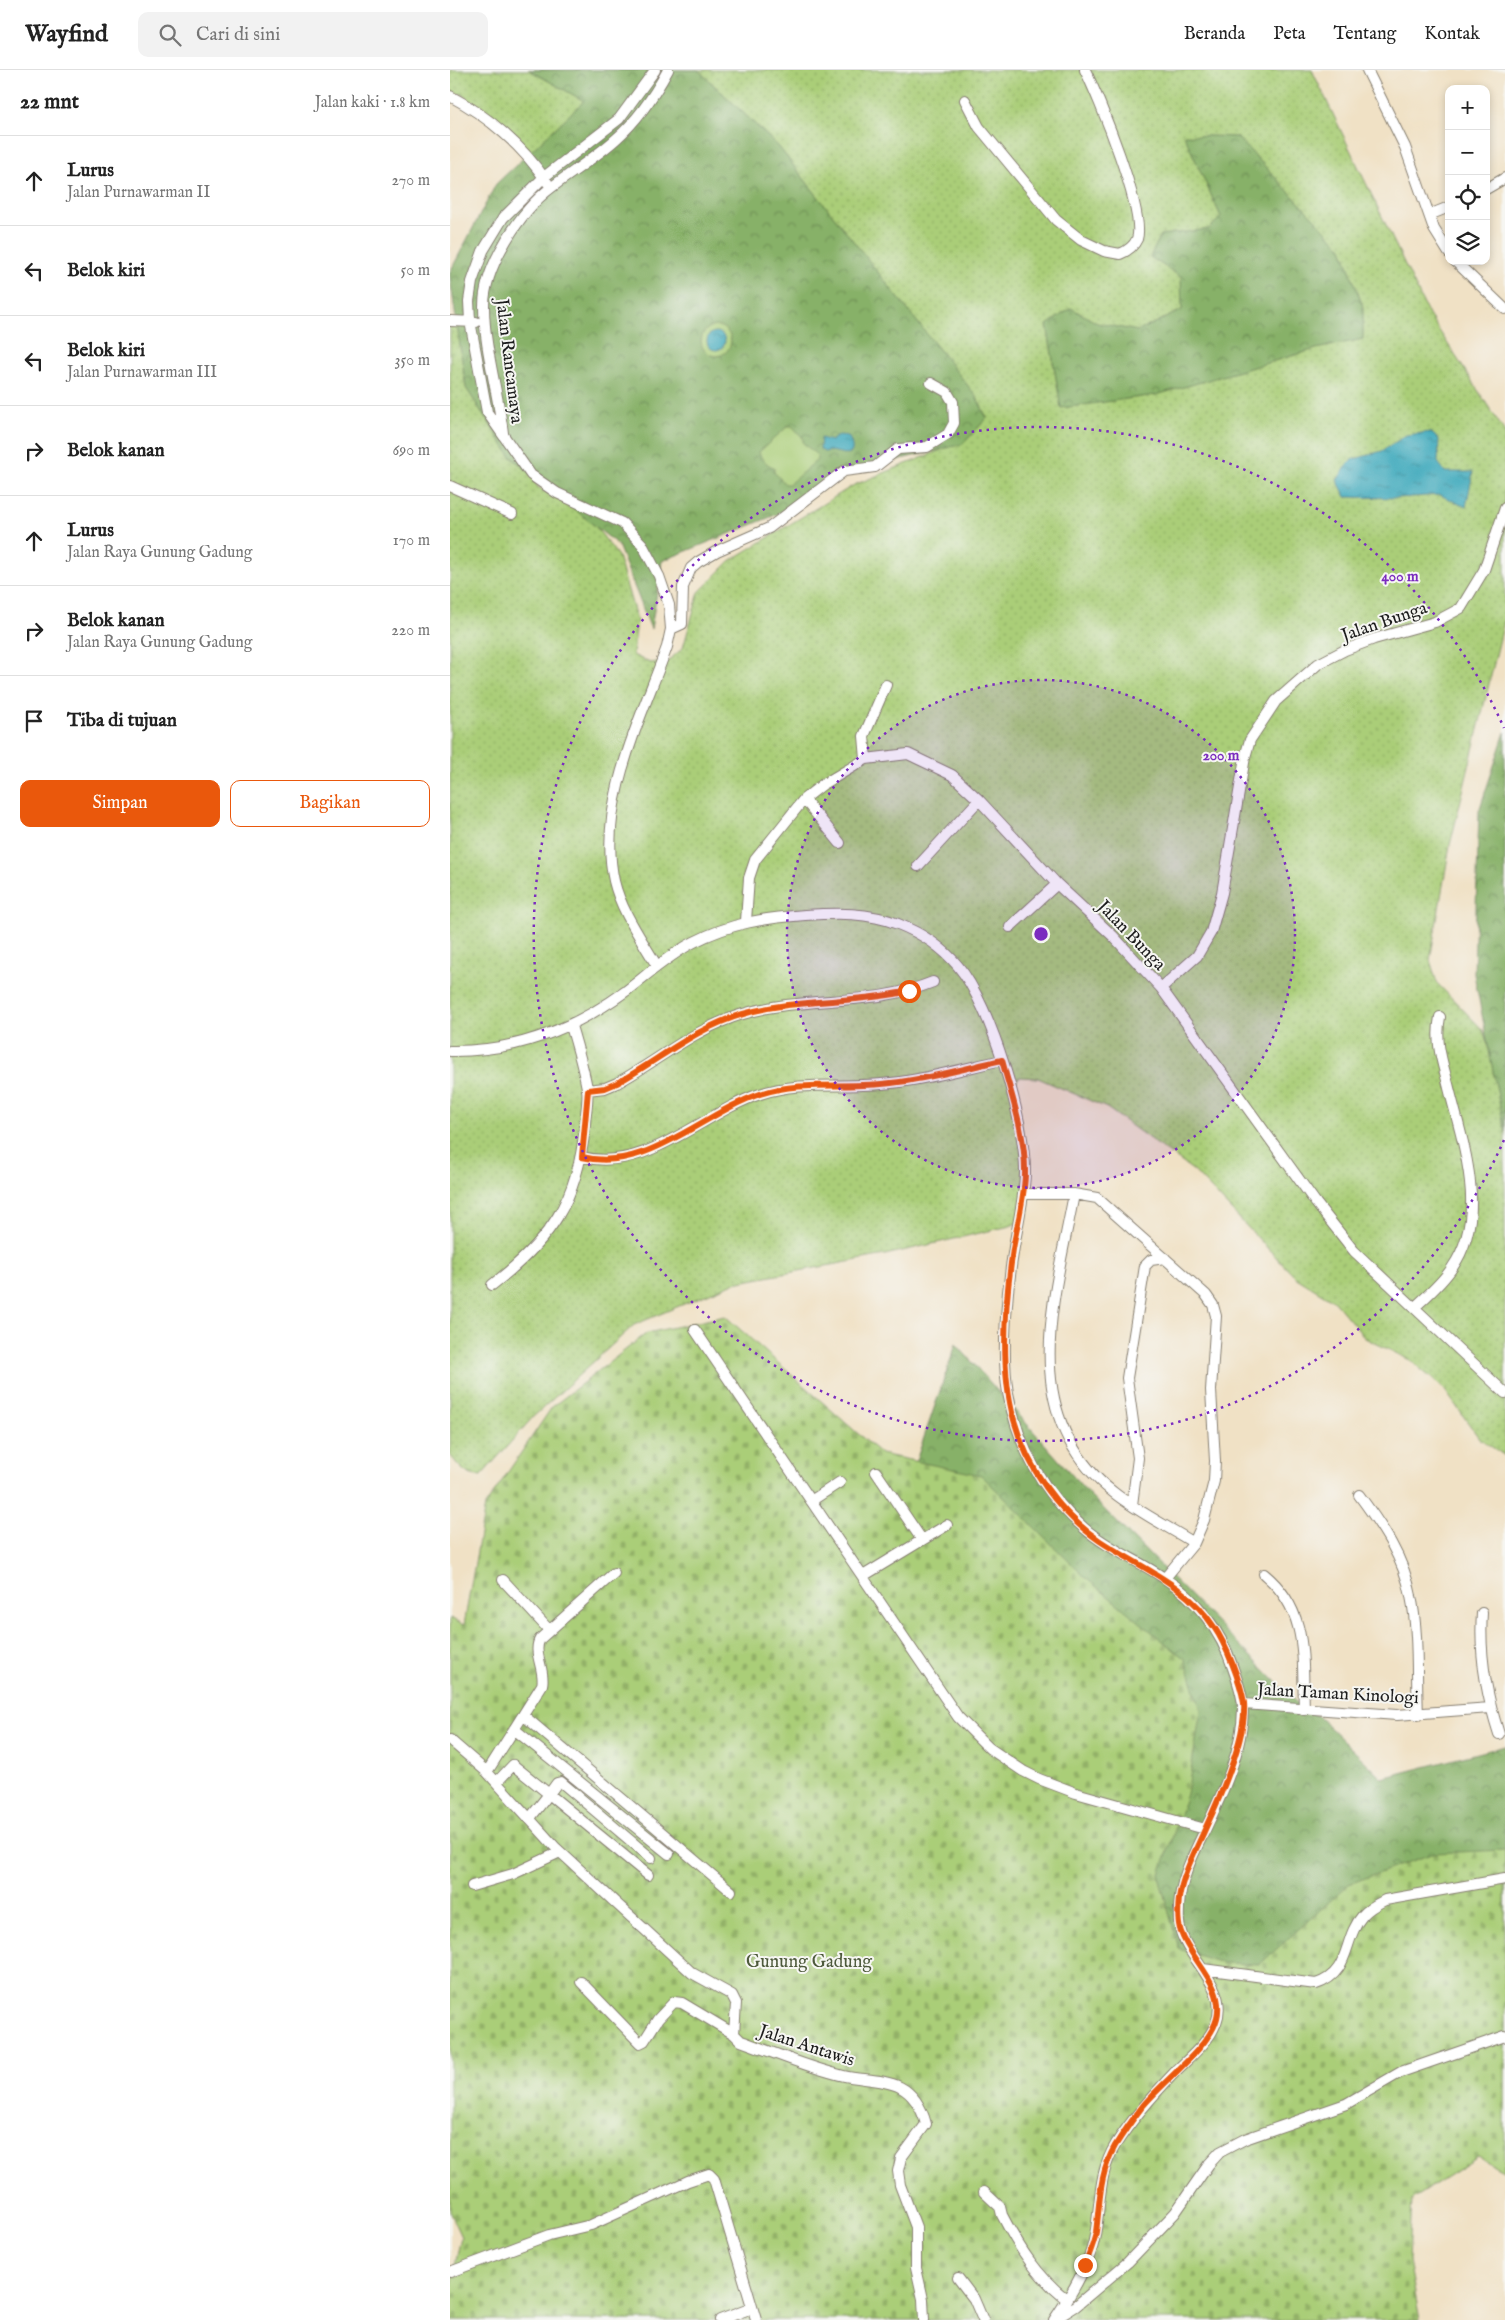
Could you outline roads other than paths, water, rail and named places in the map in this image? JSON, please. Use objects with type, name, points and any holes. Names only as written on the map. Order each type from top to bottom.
[{"type":"street","name":"Jalan Rancamaya","points":[[503,434],[487,412],[470,321],[469,301],[472,282],[482,251],[502,218],[544,177],[619,119],[655,70]]},
{"type":"street","name":"Jalan Rancamaya","points":[[503,434],[484,306],[496,258],[516,226],[550,188],[615,140],[628,128],[644,109],[668,70]]},
{"type":"street","points":[[965,100],[971,114],[991,142],[1056,220],[1081,240],[1104,251],[1120,254],[1127,251],[1136,239],[1136,211],[1098,96],[1085,70]]},
{"type":"street","points":[[1367,70],[1405,147],[1429,215],[1440,241],[1445,248]]},
{"type":"street","points":[[450,96],[476,110],[508,137],[544,177],[550,188]]},
{"type":"street","points":[[1490,187],[1505,178]]},
{"type":"street","points":[[1429,215],[1445,209]]},
{"type":"street","points":[[1459,265],[1505,309]]},
{"type":"street","points":[[450,321],[486,323]]},
{"type":"street","points":[[671,629],[682,624],[683,587],[691,568],[698,562],[717,551],[769,528],[844,471],[875,467],[898,449],[927,447],[948,434],[954,423],[953,402],[948,392],[931,383]]},
{"type":"street","points":[[503,434],[523,467],[543,485],[622,523],[632,532],[651,560],[665,590],[671,629],[667,647],[618,781],[611,825],[614,882],[621,900],[657,966]]},
{"type":"street","points":[[450,486],[512,514]]},
{"type":"street","name":"Jalan Bunga","points":[[746,921],[748,878],[755,860],[804,799],[822,784],[866,759],[908,754],[952,775],[979,800],[1057,884],[1112,936],[1160,988],[1197,956],[1211,932],[1222,893],[1245,757],[1250,740],[1265,716],[1289,688],[1318,664],[1345,650],[1374,639],[1435,622],[1461,608],[1484,570],[1505,508]]},
{"type":"street","points":[[866,759],[864,736],[886,686]]},
{"type":"street","points":[[804,799],[840,843]]},
{"type":"street","points":[[918,866],[979,800]]},
{"type":"street","points":[[1010,927],[1057,884]]},
{"type":"street","points":[[450,1051],[502,1047],[571,1026],[622,993],[657,966],[692,943],[746,921],[834,913],[869,916],[896,923],[920,934],[942,950],[961,968],[982,1005],[1002,1060],[1022,1137],[1025,1158],[1023,1194],[1013,1253],[1005,1349],[1007,1388],[1014,1422],[1023,1446],[1038,1474],[1057,1502],[1078,1524],[1098,1540],[1164,1578],[1199,1608],[1214,1626],[1226,1647],[1244,1704],[1240,1736],[1228,1780],[1192,1855],[1179,1897],[1179,1922],[1184,1938],[1213,1986],[1218,2002],[1216,2024],[1194,2054],[1143,2106],[1114,2147],[1100,2184],[1093,2247],[1055,2319]]},
{"type":"street","points":[[588,1090],[605,1088],[617,1083],[694,1035],[743,1014],[799,1003],[892,995],[933,982]]},
{"type":"street","points":[[1160,988],[1316,1203],[1354,1251],[1505,1393]]},
{"type":"street","points":[[1415,1307],[1441,1282],[1457,1260],[1466,1241],[1470,1217],[1468,1170],[1438,1044],[1440,1017]]},
{"type":"street","points":[[492,1284],[527,1256],[551,1229],[560,1214],[582,1157],[588,1090],[571,1026]]},
{"type":"street","points":[[582,1157],[611,1161],[642,1153],[738,1103],[773,1090],[803,1086],[892,1083],[1002,1060]]},
{"type":"street","points":[[1023,1194],[1074,1194],[1090,1196],[1105,1203],[1206,1295],[1213,1305],[1216,1316],[1211,1397],[1215,1461],[1214,1481],[1204,1520],[1194,1542],[1164,1578]]},
{"type":"street","points":[[1074,1194],[1049,1338],[1050,1380],[1053,1401],[1062,1424],[1084,1462],[1112,1492],[1132,1506],[1194,1542]]},
{"type":"street","points":[[1132,1506],[1138,1458],[1128,1394],[1128,1359],[1145,1266],[1151,1260],[1165,1258]]},
{"type":"street","points":[[695,1330],[958,1717],[989,1748],[1039,1779],[1076,1793],[1205,1829]]},
{"type":"street","points":[[876,1472],[922,1540]]},
{"type":"street","points":[[812,1502],[840,1482]]},
{"type":"street","points":[[1359,1495],[1388,1536],[1401,1564],[1411,1596],[1418,1714]]},
{"type":"street","points":[[863,1576],[947,1525]]},
{"type":"street","points":[[487,1772],[542,1685],[543,1673],[537,1643],[549,1630],[614,1573]]},
{"type":"street","points":[[1264,1574],[1287,1599],[1299,1623],[1302,1636],[1304,1710]]},
{"type":"street","points":[[503,1580],[549,1630]]},
{"type":"street","points":[[1482,1613],[1481,1647],[1490,1708],[1499,1734]]},
{"type":"street","name":"Jalan Taman Kinologi","points":[[1244,1704],[1304,1710],[1418,1714],[1490,1708]]},
{"type":"street","points":[[523,1715],[730,1891]]},
{"type":"street","points":[[514,1729],[669,1854]]},
{"type":"street","name":"Jalan Antawis","points":[[450,1740],[487,1772],[560,1852],[696,1976],[732,1995],[736,2003],[734,2034],[742,2041],[834,2073],[893,2084],[906,2091],[919,2106],[926,2124],[901,2158],[898,2171],[900,2185],[916,2227],[916,2268],[923,2299],[924,2320]]},
{"type":"street","points":[[496,1782],[510,1766],[516,1766],[648,1875]]},
{"type":"street","points":[[530,1818],[557,1783],[561,1782],[651,1858]]},
{"type":"street","points":[[472,1886],[513,1874],[560,1852]]},
{"type":"street","points":[[1203,1969],[1316,1984],[1328,1979],[1338,1970],[1362,1916],[1377,1904],[1385,1900],[1505,1879]]},
{"type":"street","points":[[581,1982],[640,2042],[644,2041],[658,2019],[674,2002],[682,2003],[734,2034]]},
{"type":"street","points":[[1055,2319],[1076,2306],[1128,2262],[1175,2213],[1209,2164],[1220,2152],[1245,2139],[1346,2104],[1401,2072],[1505,2036]]},
{"type":"street","points":[[450,2272],[549,2235],[591,2225],[688,2181],[709,2174],[714,2178],[756,2320]]},
{"type":"street","points":[[984,2192],[1000,2207],[1002,2215],[1029,2262],[1044,2280],[1066,2299]]},
{"type":"street","points":[[958,2278],[974,2299],[983,2320]]},
{"type":"street","points":[[720,2320],[752,2308]]},
{"type":"water","points":[[716,332],[722,335],[725,341],[722,347],[716,350],[710,347],[707,341],[710,335]]},
{"type":"water","points":[[1430,432],[1439,439],[1438,462],[1445,472],[1473,472],[1466,507],[1440,495],[1398,498],[1346,497],[1337,480],[1351,460],[1382,451],[1406,435]]},
{"type":"water","points":[[839,435],[848,436],[852,447],[851,453],[824,452],[820,449],[821,438],[831,441]]},
{"type":"park label","name":"Gunung Gadung","points":[[809,1961]]}]
